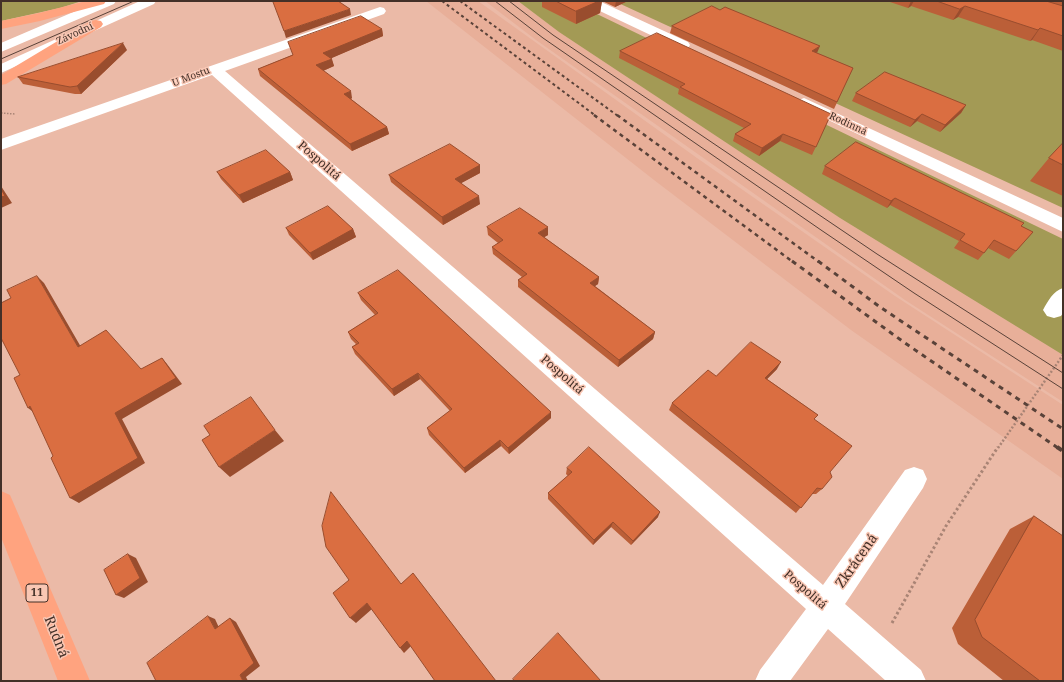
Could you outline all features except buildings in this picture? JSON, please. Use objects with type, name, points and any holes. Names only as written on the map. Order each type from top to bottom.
[{"type":"highway","points":[[1,25],[40,17],[100,1]]},
{"type":"highway","points":[[1,81],[96,24]]},
{"type":"highway","name":"Rudná","points":[[1,504],[74,681]]},
{"type":"street","name":"Závodní","points":[[1,48],[110,1]]},
{"type":"street","name":"Závodní","points":[[1,68],[150,1]]},
{"type":"street","points":[[590,1],[697,52]]},
{"type":"street","name":"U Mostu","points":[[1,144],[380,11]]},
{"type":"street","name":"Pospolitá","points":[[214,69],[825,608],[910,681]]},
{"type":"street","name":"Rodinná","points":[[790,97],[1063,226]]},
{"type":"street","name":"Zkrácená","points":[[771,681],[825,608],[914,479]]},
{"type":"path","points":[[876,651],[946,526],[978,476],[1063,355]]},
{"type":"shaded area","points":[[1,1],[82,1],[60,8],[1,21]]},
{"type":"shaded area","points":[[426,1],[478,1],[697,158],[895,296],[1063,405],[1063,479],[851,330],[654,180]]},
{"type":"shaded area","points":[[485,1],[518,1],[559,32],[840,218],[1063,355],[1063,402],[905,300],[536,40]]},
{"type":"shaded area","points":[[518,1],[570,1],[1063,239],[1063,355],[840,218],[559,32]]},
{"type":"shaded area","points":[[614,1],[991,1],[1063,25],[1063,208]]},
{"type":"tram line","points":[[1,59],[134,1]]},
{"type":"tram line","points":[[495,1],[543,38],[821,230],[914,293],[1063,389]]},
{"type":"tram line","points":[[509,1],[553,35],[877,254],[1063,373]]},
{"type":"railway","points":[[442,1],[596,116]]},
{"type":"railway","points":[[460,1],[618,116]]},
{"type":"railway","points":[[594,115],[793,262]]},
{"type":"railway","points":[[617,115],[819,262]]},
{"type":"railway","points":[[792,261],[905,343],[1058,448]]},
{"type":"railway","points":[[818,261],[880,307],[1063,429]]},
{"type":"railway","points":[[1057,447],[1063,451]]}]
